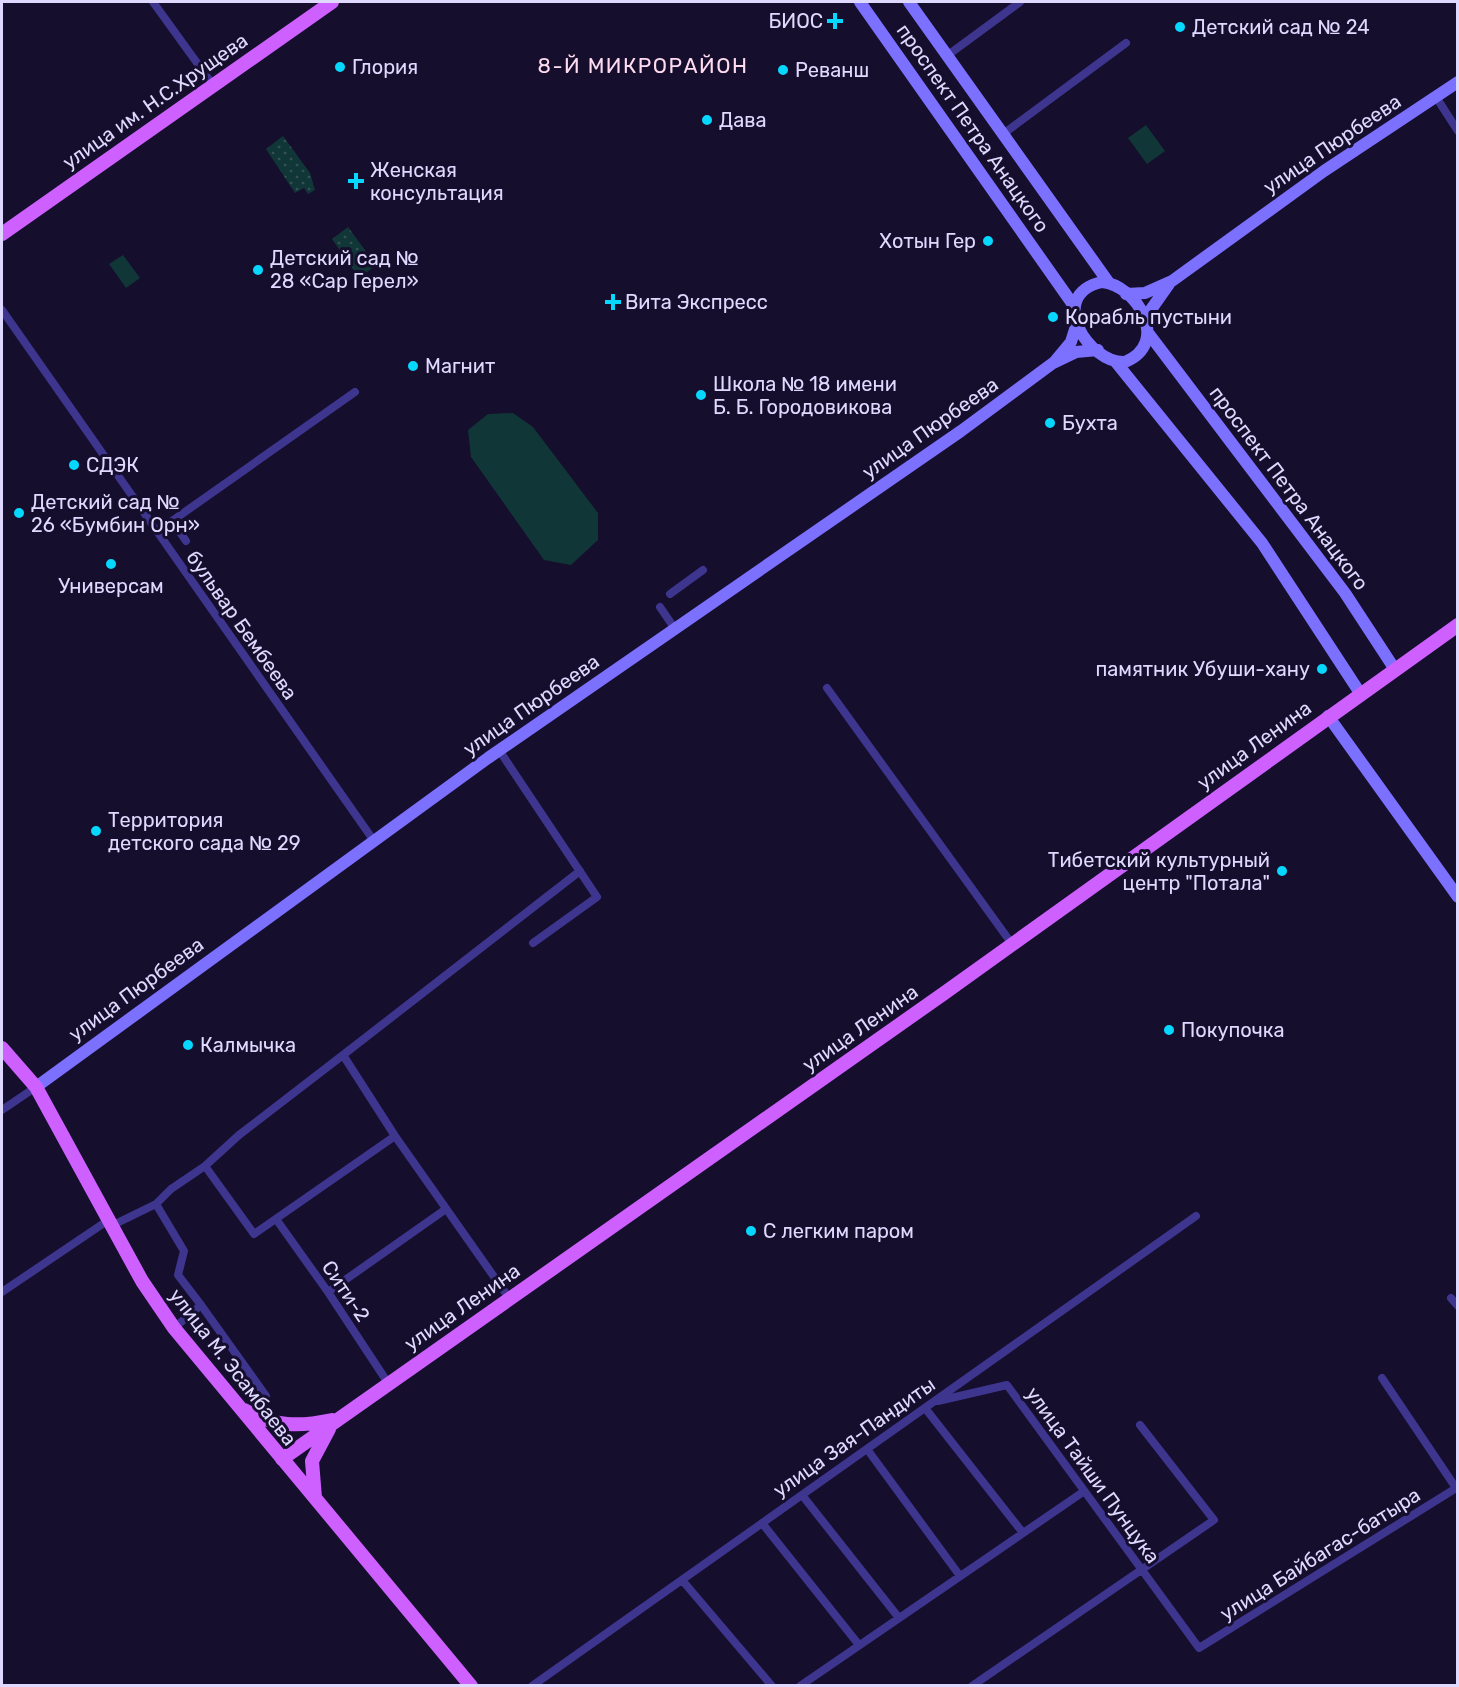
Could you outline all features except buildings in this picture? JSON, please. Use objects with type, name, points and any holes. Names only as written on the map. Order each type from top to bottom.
[{"type":"main road","name":"улица им. Н.С.Хрущева","points":[[2,234],[332,2]]},
{"type":"main road","name":"проспект Петра Анацкого","points":[[861,2],[1074,306]]},
{"type":"main road","name":"проспект Петра Анацкого","points":[[909,2],[1109,283]]},
{"type":"main road","name":"улица Пюрбеева","points":[[1172,281],[1324,171],[1458,82]]},
{"type":"main road","points":[[1126,294],[1145,293],[1172,281]]},
{"type":"main road","points":[[1145,318],[1172,281]]},
{"type":"main road","points":[[1053,363],[1071,342],[1076,326],[1074,306],[1084,289],[1092,284],[1109,283],[1121,287],[1145,318],[1149,334],[1142,352],[1135,358],[1125,362],[1115,361]]},
{"type":"main road","points":[[1076,326],[1098,350],[1115,361],[1262,543],[1360,693]]},
{"type":"main road","name":"проспект Петра Анацкого","points":[[1149,334],[1345,594],[1394,668]]},
{"type":"main road","points":[[1053,363],[1076,352],[1098,350]]},
{"type":"main road","name":"улица Пюрбеева","points":[[36,1087],[499,750],[961,431],[1053,363]]},
{"type":"main road","name":"улица Ленина","points":[[282,1460],[1012,944],[1394,668],[1458,625]]},
{"type":"main road","points":[[1328,716],[1458,897]]},
{"type":"main road","name":"улица М. Эсамбаева","points":[[2,1048],[36,1087],[112,1222],[142,1281],[174,1328],[471,1686]]},
{"type":"main road","points":[[238,1406],[264,1420],[283,1425],[337,1419]]},
{"type":"main road","points":[[316,1500],[311,1476],[312,1461],[322,1438],[337,1419]]},
{"type":"street","points":[[153,2],[213,85]]},
{"type":"street","points":[[948,55],[1020,2]]},
{"type":"street","points":[[1004,134],[1126,43]]},
{"type":"street","points":[[1436,97],[1458,131]]},
{"type":"street","name":"бульвар Бембеева","points":[[2,310],[374,841]]},
{"type":"street","name":"бульвар Бембеева","points":[[186,541],[172,520],[355,392]]},
{"type":"street","points":[[669,594],[703,570]]},
{"type":"street","points":[[660,607],[675,629]]},
{"type":"street","points":[[827,688],[1012,944]]},
{"type":"street","points":[[499,750],[597,897],[533,943]]},
{"type":"street","points":[[2,1292],[112,1222],[156,1204],[171,1189],[205,1166],[239,1135],[580,871]]},
{"type":"street","points":[[343,1055],[395,1137],[509,1298]]},
{"type":"street","points":[[2,1110],[36,1087]]},
{"type":"street","points":[[205,1166],[254,1234],[395,1137]]},
{"type":"street","points":[[156,1204],[184,1251],[178,1275],[266,1396]]},
{"type":"street","points":[[328,1292],[446,1209]]},
{"type":"street","name":"улица Зая-Пандиты","points":[[532,1686],[1196,1216]]},
{"type":"street","name":"Сити-2","points":[[276,1219],[388,1383]]},
{"type":"street","points":[[1451,1298],[1458,1305]]},
{"type":"street","points":[[174,1328],[201,1305]]},
{"type":"street","points":[[1382,1378],[1457,1488]]},
{"type":"street","name":"улица Тайши Пунцука","points":[[928,1405],[1007,1385],[1199,1648]]},
{"type":"street","points":[[928,1405],[1023,1533]]},
{"type":"street","points":[[972,1686],[1214,1520],[1140,1425]]},
{"type":"street","points":[[867,1449],[960,1576]]},
{"type":"street","name":"улица Байбагас-батыра","points":[[1199,1648],[1457,1488]]},
{"type":"street","points":[[800,1686],[1083,1492]]},
{"type":"street","points":[[802,1495],[899,1618]]},
{"type":"street","points":[[762,1523],[859,1645]]},
{"type":"street","points":[[682,1580],[772,1686]]},
{"type":"green space","points":[[1146,125],[1165,151],[1147,164],[1128,138]]},
{"type":"green space","points":[[283,136],[310,173],[315,190],[308,194],[304,188],[295,193],[266,149]]},
{"type":"green space","points":[[348,227],[376,265],[359,278],[332,239]]},
{"type":"green space","points":[[123,255],[140,278],[126,288],[109,264]]},
{"type":"green space","points":[[513,413],[533,427],[598,513],[598,540],[571,565],[544,560],[471,457],[468,430],[488,414]]},
{"type":"place","name":"БИОС","points":[[835,21]]},
{"type":"place","name":"Детский сад № 24","points":[[1180,27]]},
{"type":"place","name":"Глория","points":[[340,67]]},
{"type":"place","name":"Реванш","points":[[783,70]]},
{"type":"place","name":"Дава","points":[[707,120]]},
{"type":"place","name":"Женская консультация","points":[[356,181]]},
{"type":"place","name":"Хотын Гер","points":[[988,241]]},
{"type":"place","name":"Детский сад № 28 «Сар Герел»","points":[[258,270]]},
{"type":"place","name":"Вита Экспресс","points":[[613,302]]},
{"type":"place","name":"Корабль пустыни","points":[[1053,317]]},
{"type":"place","name":"Магнит","points":[[413,366]]},
{"type":"place","name":"Школа № 18 имени Б. Б. Городовикова","points":[[701,395]]},
{"type":"place","name":"Бухта","points":[[1050,423]]},
{"type":"place","name":"СДЭК","points":[[74,465]]},
{"type":"place","name":"Детский сад № 26 «Бумбин Орн»","points":[[19,513]]},
{"type":"place","name":"Универсам","points":[[111,564]]},
{"type":"place","name":"памятник Убуши-хану","points":[[1322,669]]},
{"type":"place","name":"Территория детского сада № 29","points":[[96,831]]},
{"type":"place","name":"Тибетский культурный центр \"Потала\"","points":[[1282,871]]},
{"type":"place","name":"Покупочка","points":[[1169,1030]]},
{"type":"place","name":"Калмычка","points":[[188,1045]]},
{"type":"place","name":"С легким паром","points":[[751,1231]]},
{"type":"district","name":"8-Й МИКРОРАЙОН","points":[[643,65]]}]
